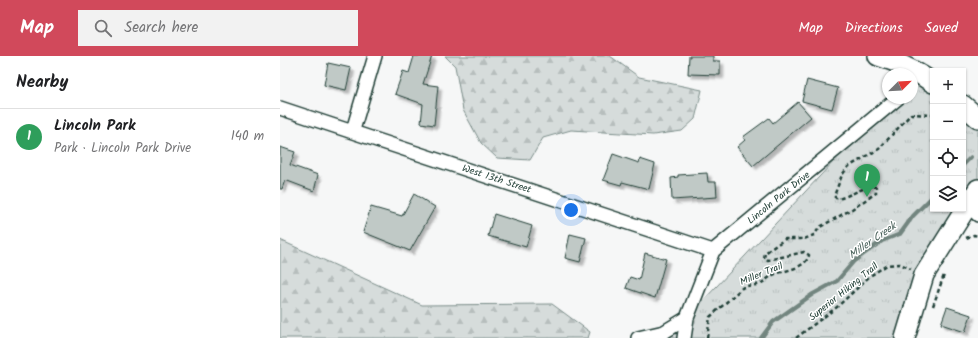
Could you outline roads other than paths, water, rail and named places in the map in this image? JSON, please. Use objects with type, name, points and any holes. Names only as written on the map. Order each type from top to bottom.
[{"type":"street","points":[[352,130],[375,56]]},
{"type":"street","points":[[878,56],[894,61],[903,68]]},
{"type":"street","points":[[918,79],[930,82]]},
{"type":"street","name":"Lincoln Park Drive","points":[[684,338],[687,318],[713,251],[891,104]]},
{"type":"street","name":"West 13th Street","points":[[280,108],[352,130],[713,251]]},
{"type":"street","points":[[966,108],[978,118]]},
{"type":"street","points":[[905,338],[924,275],[950,233],[974,210],[978,189]]},
{"type":"street","points":[[638,338],[664,332],[687,318]]},
{"type":"waterway","name":"Miller Creek","points":[[966,162],[971,157]]},
{"type":"waterway","name":"Miller Creek","points":[[761,338],[773,322],[813,294],[837,281],[854,261],[882,241],[900,234],[913,216],[930,199]]},
{"type":"place","name":"Lincoln Park","points":[[867,197]]}]
